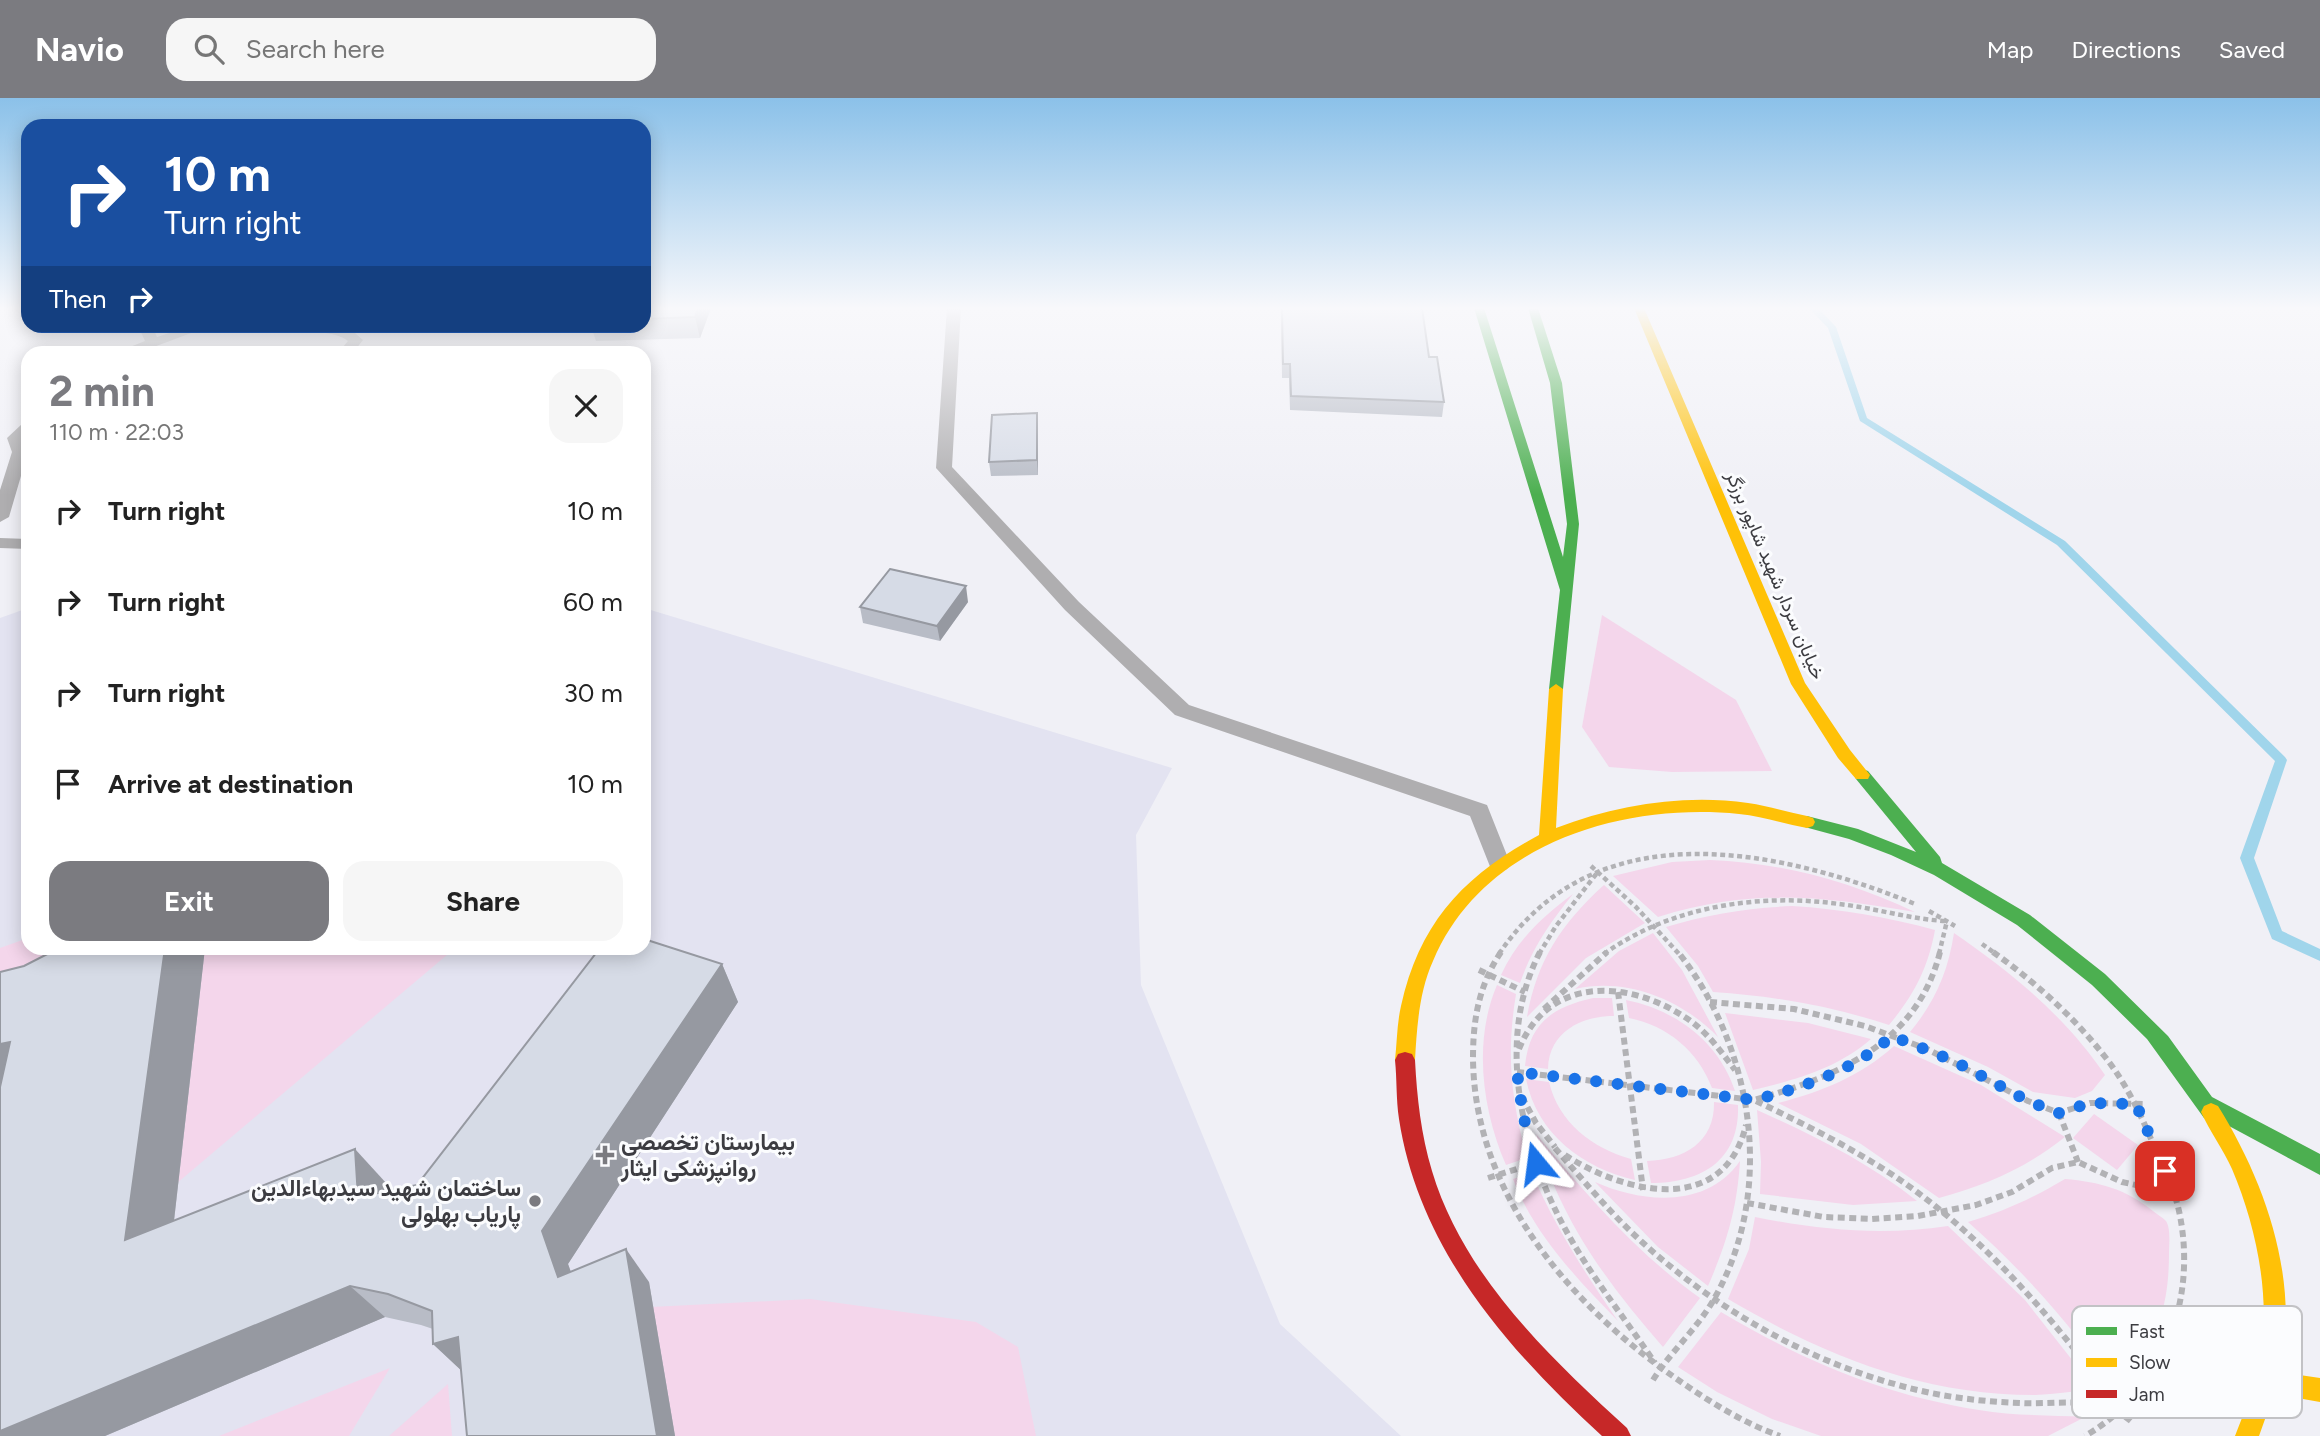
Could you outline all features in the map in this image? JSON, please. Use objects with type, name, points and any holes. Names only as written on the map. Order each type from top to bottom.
[{"type":"main road","points":[[1498,370],[1567,590]]},
{"type":"main road","points":[[1547,836],[1552,726],[1573,524],[1556,383],[1552,370]]},
{"type":"main road","name":"خیابان سردار شهید شاپور برزگر","points":[[1665,370],[1798,684],[1844,754],[1939,869]]},
{"type":"main road","points":[[1619,1436],[1562,1386],[1511,1331],[1470,1275],[1439,1218],[1417,1162],[1405,1108],[1401,1058],[1405,1011],[1417,969],[1435,932],[1459,899],[1499,863],[1547,836],[1600,817],[1643,810],[1689,807],[1737,809],[1838,829],[1888,846],[1939,869],[1990,896],[2030,922],[2087,966],[2131,1008],[2172,1054],[2207,1104],[2236,1157],[2254,1202],[2272,1270],[2275,1306]]},
{"type":"main road","points":[[2207,1104],[2320,1165]]},
{"type":"main road","points":[[2302,1387],[2320,1390]]},
{"type":"main road","points":[[2247,1436],[2254,1418]]},
{"type":"lane","points":[[950,370],[944,468],[1072,606],[1182,709],[1479,811],[1499,863]]},
{"type":"lane","points":[[0,517],[20,452],[15,438],[21,433]]},
{"type":"lane","points":[[0,543],[21,544]]},
{"type":"path","points":[[1780,1436],[1713,1404],[1659,1369],[1611,1330],[1570,1287],[1535,1242],[1498,1175],[1477,1108],[1472,1066],[1473,1027],[1482,992],[1495,960],[1514,932],[1538,908],[1566,888],[1597,873],[1631,862],[1668,855],[1707,852],[1790,860],[1876,886],[1948,919],[1961,929]]},
{"type":"path","points":[[1591,866],[1656,925],[1695,975],[1728,1039],[1746,1099],[1751,1161],[1747,1203],[1736,1252],[1715,1299],[1653,1380]]},
{"type":"path","points":[[1597,873],[1553,930],[1536,960],[1525,992],[1518,1031],[1517,1072],[1523,1115],[1536,1163],[1555,1208],[1582,1257],[1659,1369]]},
{"type":"path","points":[[1517,1052],[1528,1026],[1592,962],[1656,925],[1702,910],[1745,903],[1789,901],[1837,904],[1925,920],[1948,919]]},
{"type":"path","points":[[1754,1100],[1792,1091],[1837,1073],[1876,1050],[1892,1036],[1928,990],[1941,953],[1948,919]]},
{"type":"path","points":[[1971,936],[2041,989],[2076,1024],[2108,1063],[2136,1104],[2174,1193],[2183,1238],[2183,1283],[2179,1306]]},
{"type":"path","points":[[1479,970],[1525,992]]},
{"type":"path","points":[[1544,1009],[1566,998],[1591,992],[1618,992],[1647,998],[1674,1010],[1699,1027],[1720,1048],[1739,1077]]},
{"type":"path","points":[[1618,992],[1643,1190]]},
{"type":"path","points":[[1710,1002],[1794,1009],[1839,1019],[1892,1036],[1954,1061],[2028,1101],[2059,1113],[2090,1103],[2147,1104]]},
{"type":"path","points":[[1517,1072],[1754,1100],[1848,1145],[1897,1176],[1985,1247],[2041,1305],[2072,1343]]},
{"type":"path","points":[[1520,1093],[1536,1124],[1555,1148],[1593,1192],[1653,1251],[1715,1299],[1785,1340],[1848,1368],[1914,1389],[1979,1401],[2042,1405],[2072,1403]]},
{"type":"path","points":[[2059,1113],[2078,1162]]},
{"type":"path","points":[[1555,1148],[1581,1168],[1612,1182],[1643,1190],[1674,1190],[1693,1185],[1724,1168],[1739,1149],[1748,1121]]},
{"type":"path","points":[[1747,1203],[1796,1213],[1891,1219],[1944,1212],[2006,1194],[2052,1168],[2078,1162],[2122,1182],[2187,1196]]},
{"type":"path","points":[[1488,1178],[1536,1163]]},
{"type":"path","points":[[2085,1436],[2110,1418]]},
{"type":"path","points":[[2128,1418],[2133,1423]]},
{"type":"shaded area","name":"بیمارستان تخصصی روانپزشکی ایثار","points":[[21,610],[21,955],[651,955],[651,610],[1172,768],[1136,835],[1141,985],[1280,1324],[1401,1436],[0,1436],[0,618]]},
{"type":"shaded area","points":[[1602,615],[1736,700],[1772,771],[1672,772],[1609,767],[1582,727]]},
{"type":"shaded area","points":[[1710,860],[1764,865],[1815,876],[1865,891],[1915,912],[1817,899],[1756,898],[1692,908],[1658,917],[1613,876],[1672,862]]},
{"type":"shaded area","points":[[1604,885],[1645,923],[1586,958],[1527,1017],[1537,978],[1554,944],[1564,928]]},
{"type":"shaded area","points":[[1573,894],[1542,936],[1520,983],[1501,975],[1507,962],[1532,930]]},
{"type":"shaded area","points":[[1792,906],[1864,914],[1935,930],[1919,981],[1889,1025],[1802,1003],[1713,992],[1698,966],[1666,927],[1728,912]]},
{"type":"shaded area","points":[[1653,933],[1682,970],[1718,1037],[1688,1012],[1652,995],[1614,986],[1575,989],[1619,951]]},
{"type":"shaded area","points":[[1954,933],[2017,980],[2073,1034],[2105,1075],[2092,1091],[2075,1098],[2033,1092],[1988,1067],[1910,1032],[1927,1009],[1939,986]]},
{"type":"shaded area","points":[[21,940],[21,955],[447,955],[170,1189],[0,1028],[0,948]]},
{"type":"shaded area","points":[[1497,985],[1516,994],[1511,1037],[1512,1077],[1517,1116],[1527,1158],[1506,1165],[1491,1122],[1484,1075],[1485,1029]]},
{"type":"shaded area","points":[[1593,998],[1612,998],[1614,1016],[1590,1019],[1569,1029],[1554,1045],[1548,1069],[1525,1066],[1532,1038],[1546,1019],[1566,1006]]},
{"type":"shaded area","points":[[1626,1000],[1662,1012],[1693,1031],[1707,1043],[1718,1058],[1735,1091],[1712,1088],[1699,1063],[1680,1042],[1656,1027],[1629,1018]]},
{"type":"shaded area","points":[[1725,1013],[1808,1023],[1871,1039],[1845,1058],[1830,1065],[1800,1077],[1753,1090]]},
{"type":"shaded area","points":[[1894,1046],[1981,1085],[2065,1137],[2036,1158],[2005,1174],[1939,1198],[1861,1144],[1778,1103],[1840,1082],[1868,1066]]},
{"type":"shaded area","points":[[1526,1079],[1549,1082],[1561,1110],[1579,1132],[1603,1148],[1631,1159],[1635,1180],[1598,1167],[1565,1146],[1540,1116]]},
{"type":"shaded area","points":[[1714,1102],[1738,1105],[1737,1124],[1725,1154],[1714,1165],[1686,1179],[1651,1183],[1647,1161],[1673,1157],[1695,1146],[1709,1128]]},
{"type":"shaded area","points":[[1757,1110],[1840,1150],[1917,1201],[1853,1205],[1760,1194],[1761,1162]]},
{"type":"shaded area","points":[[2094,1114],[2138,1145],[2117,1170],[2073,1138]]},
{"type":"shaded area","points":[[1536,1134],[1633,1242],[1700,1298],[1663,1347],[1623,1299],[1587,1248],[1558,1194]]},
{"type":"shaded area","points":[[1740,1161],[1730,1225],[1708,1286],[1658,1247],[1595,1182],[1633,1194],[1673,1197],[1710,1187],[1726,1177]]},
{"type":"shaded area","points":[[1532,1173],[1571,1249],[1618,1321],[1572,1272],[1532,1218],[1513,1179]]},
{"type":"shaded area","points":[[2065,1179],[2090,1182],[2133,1197],[2166,1221],[2169,1228],[2168,1275],[2163,1306],[2072,1306],[2072,1331],[2009,1261],[1968,1222],[2018,1204]]},
{"type":"shaded area","points":[[1755,1217],[1851,1230],[1899,1231],[1948,1226],[2025,1300],[2072,1360],[2072,1391],[2036,1395],[1953,1388],[1876,1368],[1801,1338],[1728,1299],[1749,1249]]},
{"type":"shaded area","points":[[810,1299],[976,1322],[1018,1347],[1036,1436],[662,1436],[651,1307]]},
{"type":"shaded area","points":[[1721,1312],[1814,1361],[1909,1395],[1992,1412],[2083,1418],[2048,1436],[1821,1436],[1772,1419],[1717,1392],[1678,1367]]},
{"type":"shaded area","points":[[390,1368],[349,1436],[219,1436]]},
{"type":"shaded area","points":[[448,1384],[452,1436],[389,1436]]},
{"type":"building","points":[[1290,370],[1439,370],[1444,402],[1291,396]]},
{"type":"building","points":[[1037,413],[1037,460],[989,462],[992,415]]},
{"type":"building","points":[[890,569],[966,586],[937,626],[860,607]]},
{"type":"building","name":"ساختمان شهید سیدبهاءالدین پاریاب بهلولی","points":[[651,941],[722,964],[542,1231],[558,1277],[626,1249],[657,1436],[467,1436],[458,1337],[433,1344],[432,1311],[388,1294],[350,1286],[0,1431],[0,1087],[10,1042],[0,1044],[0,972],[24,966],[45,955],[164,955],[125,1240],[355,1149],[358,1197],[417,1185],[595,955],[651,955]]},
{"type":"waterway","points":[[1847,370],[1863,419],[2061,543],[2281,760],[2247,858],[2277,935],[2320,955]]},
{"type":"traffic: fast","points":[[1498,370],[1567,590],[1556,689]]},
{"type":"traffic: fast","points":[[1552,370],[1556,383],[1573,524],[1567,590]]},
{"type":"traffic: fast","points":[[1862,775],[1934,862]]},
{"type":"traffic: fast","points":[[1807,822],[1896,850],[1940,870],[2023,920],[2099,980],[2154,1033],[2211,1112]]},
{"type":"traffic: fast","points":[[2207,1104],[2320,1165]]},
{"type":"traffic: slow","points":[[1665,370],[1798,684],[1844,754],[1862,775]]},
{"type":"traffic: slow","points":[[1547,836],[1556,689]]},
{"type":"traffic: slow","points":[[1405,1060],[1410,1007],[1423,961],[1444,921],[1473,888],[1507,860],[1548,837],[1593,821],[1648,808],[1739,808],[1807,822]]},
{"type":"traffic: slow","points":[[2211,1112],[2227,1138],[2253,1196],[2269,1260],[2273,1306]]},
{"type":"traffic: slow","points":[[2302,1387],[2320,1390]]},
{"type":"traffic: slow","points":[[2247,1436],[2254,1418]]},
{"type":"traffic: jam","points":[[1405,1060],[1409,1118],[1422,1172],[1442,1223],[1469,1271],[1501,1316],[1538,1358],[1619,1436]]},
{"type":"place","name":"بیمارستان تخصصی روانپزشکی ایثار","points":[[605,1155]]},
{"type":"place","name":"ساختمان شهید سیدبهاءالدین پاریاب بهلولی","points":[[535,1201]]},
{"type":"route","points":[[1536,1163],[1523,1115],[1517,1072],[1754,1100],[1792,1091],[1844,1070],[1876,1050],[1892,1036],[1954,1061],[2028,1101],[2059,1113],[2090,1103],[2136,1104],[2165,1171]]}]
